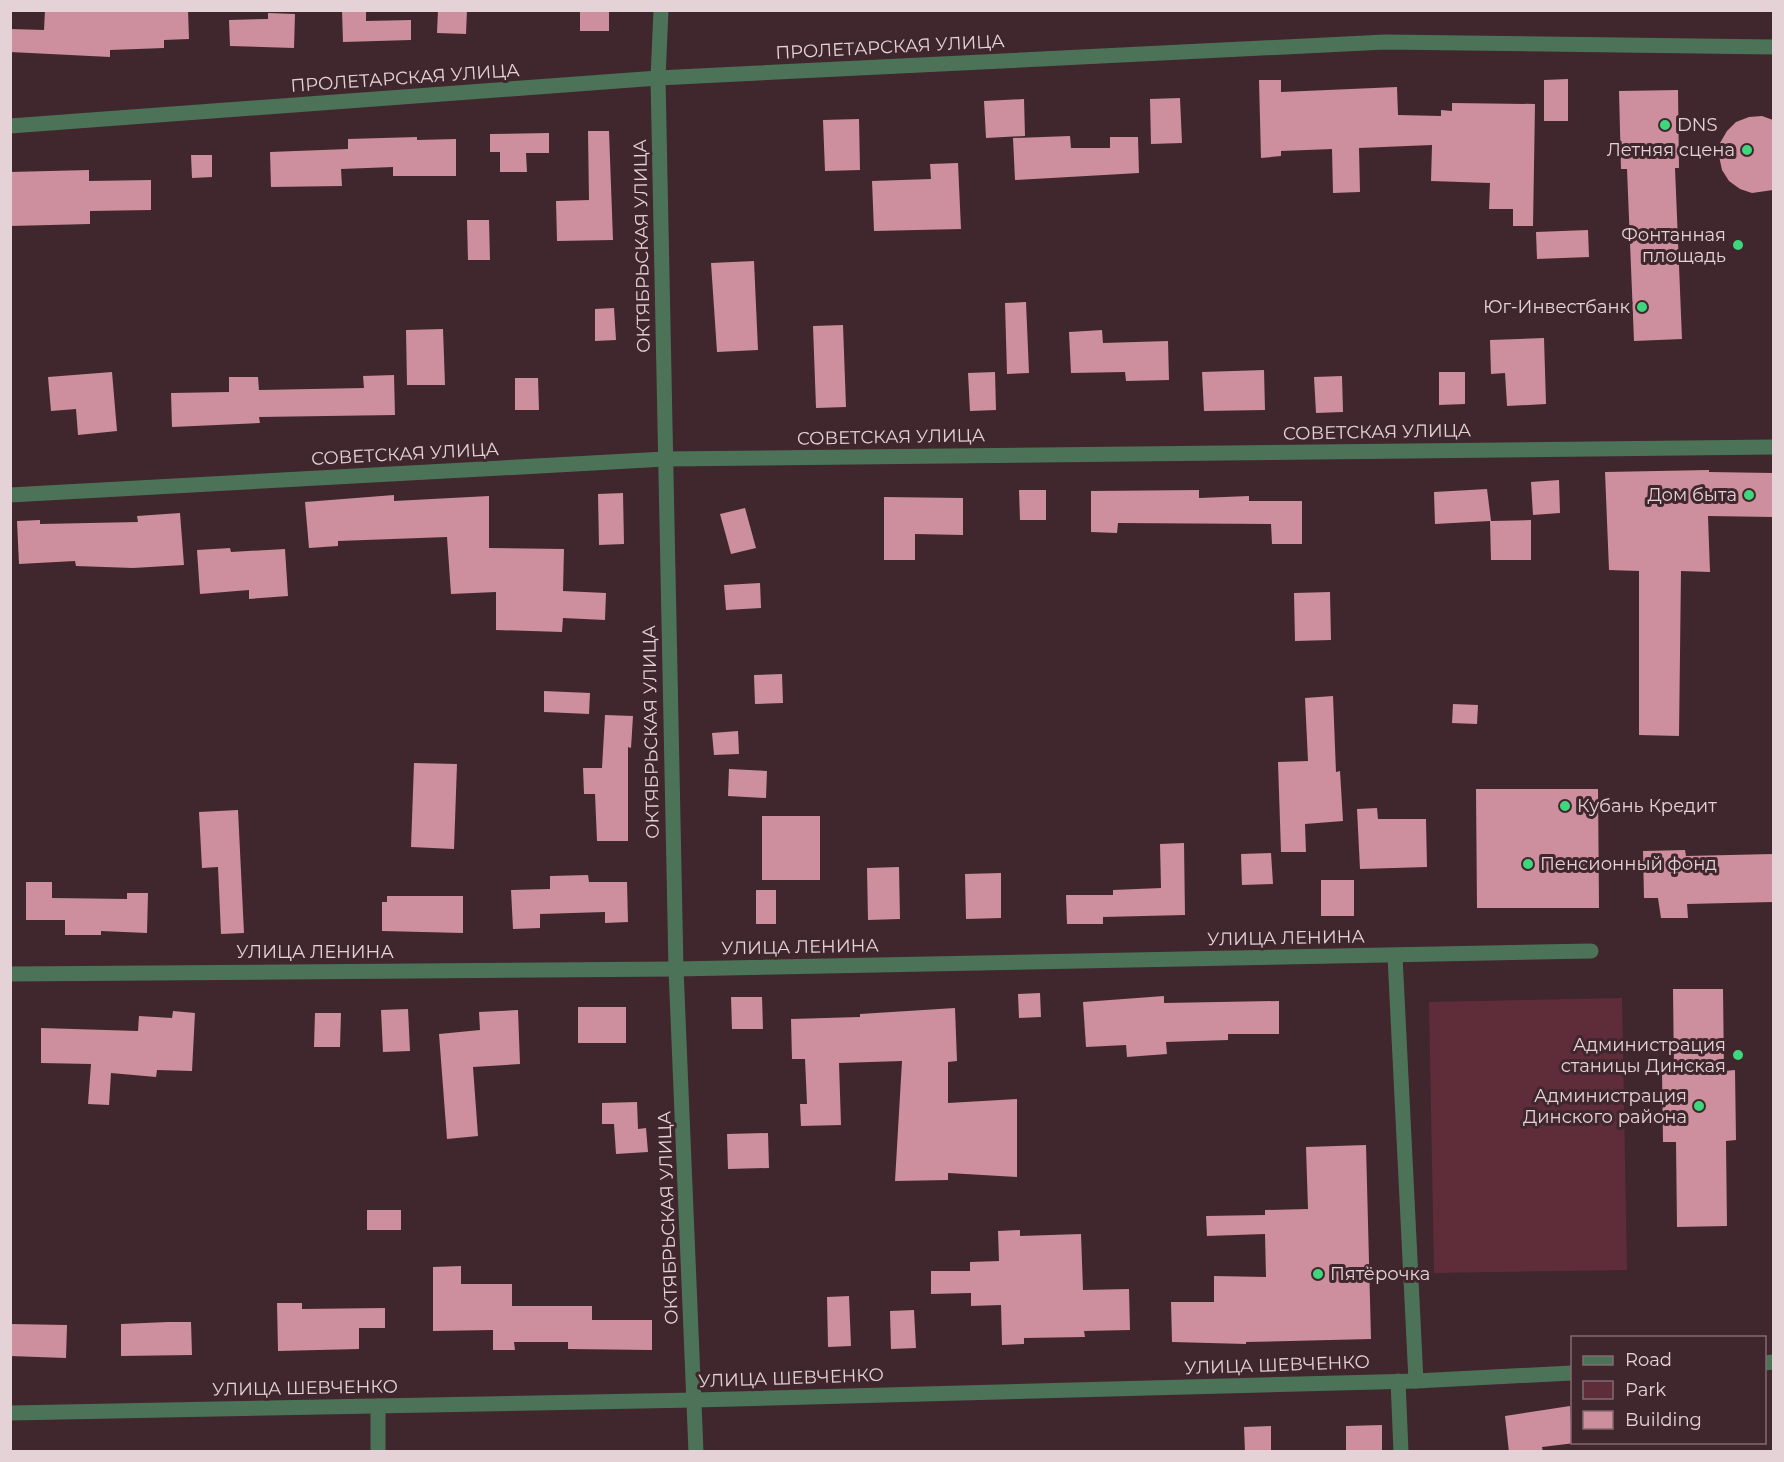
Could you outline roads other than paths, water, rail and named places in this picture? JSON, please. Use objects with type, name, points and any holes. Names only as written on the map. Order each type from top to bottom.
[{"type":"street","name":"ОКТЯБРЬСКАЯ УЛИЦА","points":[[661,10],[658,78],[676,969],[696,1452]]},
{"type":"street","name":"ПРОЛЕТАРСКАЯ УЛИЦА","points":[[10,126],[658,78],[1386,42],[1773,46]]},
{"type":"street","name":"СОВЕТСКАЯ УЛИЦА","points":[[10,495],[664,459],[1773,447]]},
{"type":"street","name":"УЛИЦА ЛЕНИНА","points":[[10,974],[676,969],[1591,951]]},
{"type":"street","points":[[1395,956],[1416,1381]]},
{"type":"street","name":"УЛИЦА ШЕВЧЕНКО","points":[[10,1413],[695,1400],[1416,1381],[1571,1373]]},
{"type":"street","points":[[1398,1381],[1401,1452]]},
{"type":"street","points":[[378,1406],[378,1452]]},
{"type":"place","name":"DNS","points":[[1665,125]]},
{"type":"place","name":"Летняя сцена","points":[[1747,150]]},
{"type":"place","name":"Фонтанная площадь","points":[[1738,245]]},
{"type":"place","name":"Юг-Инвестбанк","points":[[1642,307]]},
{"type":"place","name":"Дом быта","points":[[1749,495]]},
{"type":"place","name":"Кубань Кредит","points":[[1565,806]]},
{"type":"place","name":"Пенсионный фонд","points":[[1528,864]]},
{"type":"place","name":"Администрация станицы Динская","points":[[1738,1055]]},
{"type":"place","name":"Администрация Динского района","points":[[1699,1106]]},
{"type":"place","name":"Пятёрочка","points":[[1318,1274]]}]
